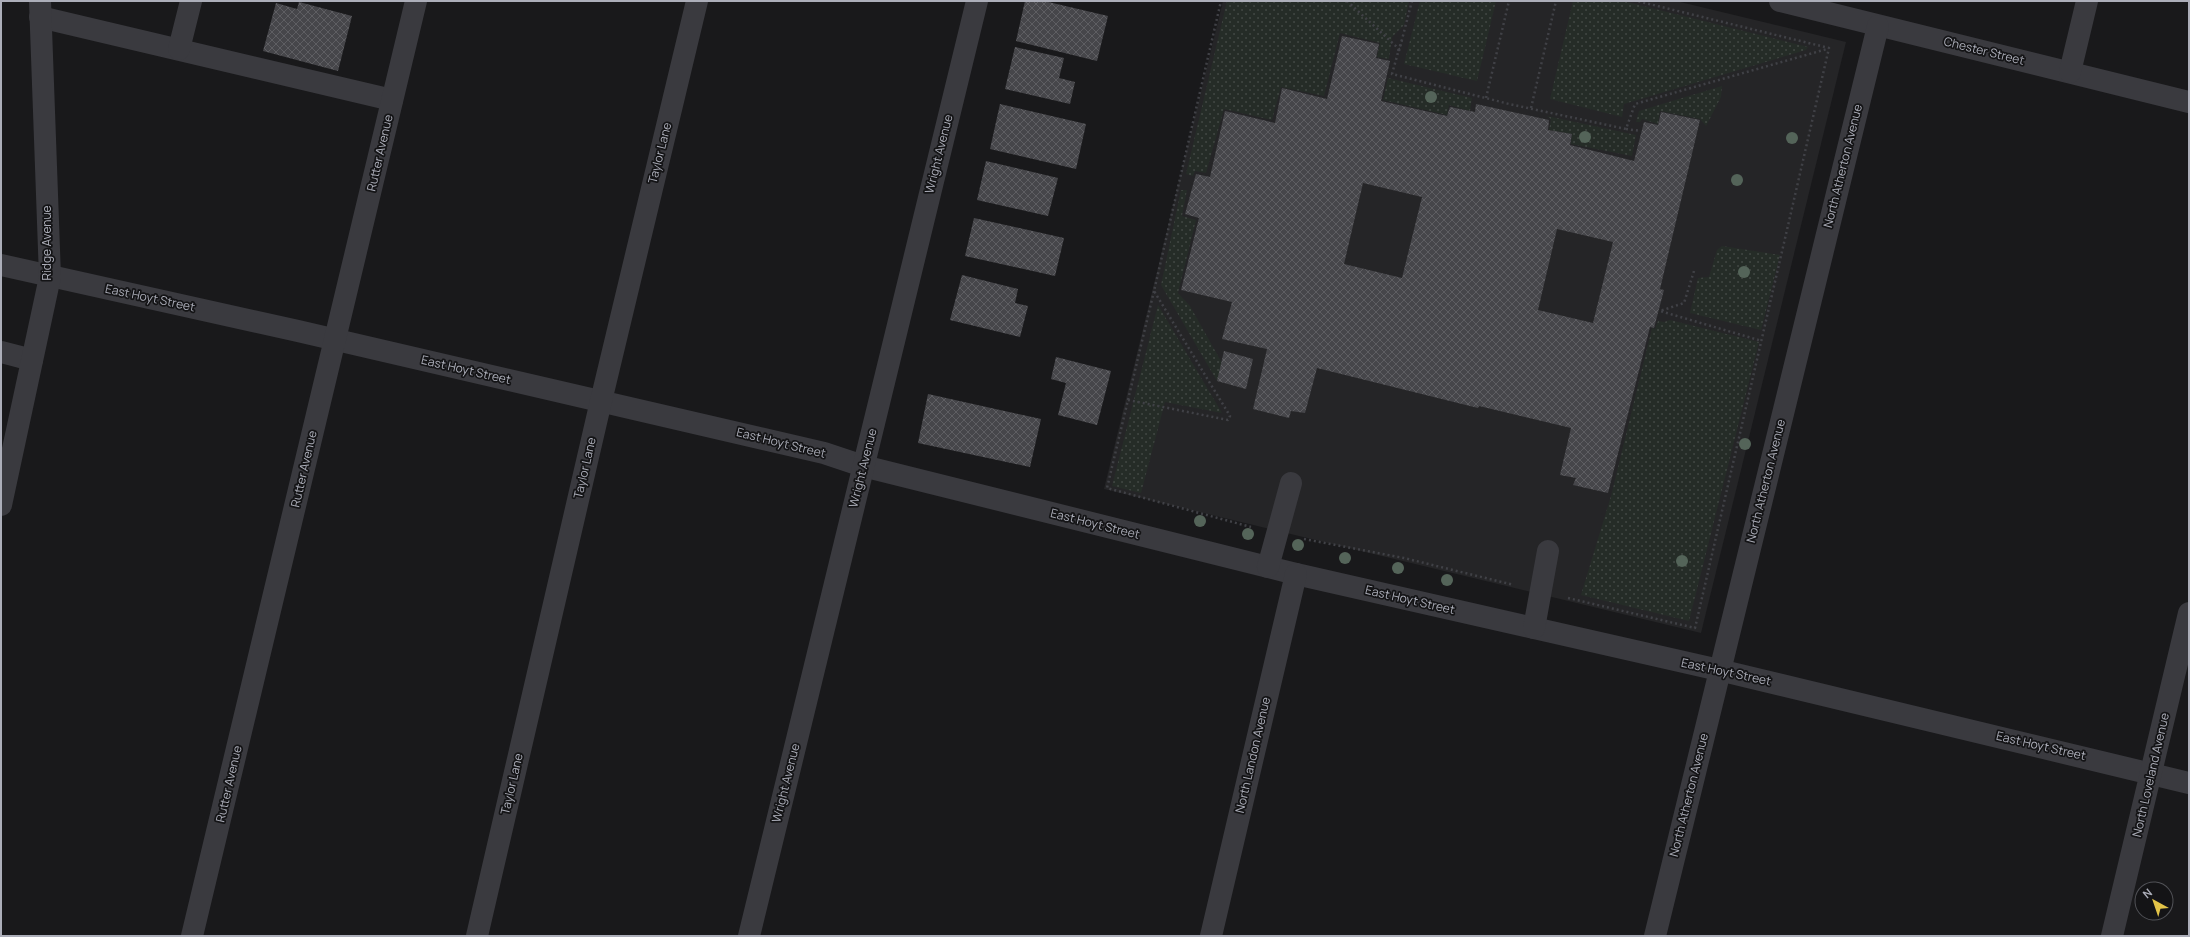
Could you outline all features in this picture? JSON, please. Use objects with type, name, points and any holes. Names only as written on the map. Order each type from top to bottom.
[{"type":"street","points":[[179,49],[191,1]]},
{"type":"street","name":"Rutter Avenue","points":[[192,936],[416,1]]},
{"type":"street","name":"Taylor Lane","points":[[477,936],[600,401],[697,1]]},
{"type":"street","name":"Wright Avenue","points":[[749,936],[977,1]]},
{"type":"street","name":"Chester Street","points":[[1780,1],[2189,102]]},
{"type":"street","points":[[2070,72],[2087,1]]},
{"type":"street","points":[[40,9],[179,49],[392,100]]},
{"type":"street","name":"Ridge Avenue","points":[[1,505],[6,455],[32,360],[50,277],[40,9]]},
{"type":"street","name":"North Atherton Avenue","points":[[1655,936],[1878,26]]},
{"type":"street","name":"East Hoyt Street","points":[[1,265],[335,339],[824,453],[863,466],[1296,574],[1719,670],[2109,762],[2151,775],[2189,783]]},
{"type":"street","points":[[1,352],[32,360]]},
{"type":"street","points":[[1268,567],[1291,482]]},
{"type":"street","points":[[1534,628],[1542,592],[1548,551]]},
{"type":"street","name":"North Landon Avenue","points":[[1211,936],[1296,574]]},
{"type":"street","name":"North Loveland Avenue","points":[[2112,936],[2189,613]]},
{"type":"path","points":[[1221,1],[1108,488],[1278,534],[1404,558],[1695,628],[1829,48]]},
{"type":"path","points":[[1346,1],[1399,50]]},
{"type":"path","points":[[1395,62],[1412,1]]},
{"type":"path","points":[[1486,98],[1508,1]]},
{"type":"path","points":[[1531,108],[1556,1]]},
{"type":"path","points":[[1638,1],[1829,48]]},
{"type":"path","points":[[1402,40],[1392,74],[1486,98],[1641,131]]},
{"type":"path","points":[[1626,129],[1635,104],[1829,48]]},
{"type":"path","points":[[1694,271],[1684,303],[1660,311],[1762,341]]},
{"type":"path","points":[[1128,400],[1228,420],[1230,416],[1154,291]]},
{"type":"shaded area","points":[[1223,1],[1676,1],[1846,42],[1701,633],[1104,489]]},
{"type":"shaded area","points":[[1227,1],[1409,1],[1404,25],[1392,37],[1389,59],[1377,57],[1380,43],[1340,33],[1324,96],[1281,87],[1272,120],[1224,109],[1206,173],[1195,171],[1193,176],[1186,174]]},
{"type":"shaded area","points":[[1420,1],[1496,1],[1477,81],[1404,64]]},
{"type":"shaded area","points":[[1573,1],[1623,1],[1808,47],[1806,50],[1624,104],[1622,117],[1550,99]]},
{"type":"shaded area","points":[[1388,78],[1472,98],[1470,111],[1449,105],[1447,115],[1383,100]]},
{"type":"shaded area","points":[[1722,86],[1721,97],[1706,126],[1700,119],[1660,111],[1658,124],[1642,119],[1640,122],[1636,122],[1639,111]]},
{"type":"shaded area","points":[[1547,116],[1636,135],[1632,156],[1571,144],[1572,134],[1549,130],[1551,119]]},
{"type":"shaded area","points":[[1181,190],[1187,190],[1182,216],[1196,220],[1178,293],[1190,306],[1222,363],[1217,381],[1161,285]]},
{"type":"shaded area","points":[[1722,246],[1780,255],[1761,330],[1690,313],[1698,278],[1709,277],[1717,250]]},
{"type":"shaded area","points":[[1158,305],[1222,413],[1165,402],[1141,493],[1112,486]]},
{"type":"shaded area","points":[[1670,320],[1759,342],[1689,621],[1581,595],[1611,496],[1652,328],[1655,329],[1658,321],[1664,322]]},
{"type":"building","points":[[1025,1],[1044,1],[1108,16],[1097,61],[1016,41]]},
{"type":"building","points":[[299,2],[352,16],[338,71],[263,51],[276,3],[297,9]]},
{"type":"building","points":[[1342,36],[1379,44],[1376,58],[1390,61],[1381,101],[1447,116],[1450,107],[1475,112],[1476,104],[1549,120],[1548,130],[1572,134],[1570,145],[1634,161],[1644,122],[1658,125],[1661,112],[1700,120],[1660,289],[1664,290],[1654,328],[1650,327],[1608,493],[1573,485],[1576,478],[1560,475],[1571,428],[1479,406],[1478,408],[1317,368],[1305,413],[1291,411],[1289,418],[1253,409],[1267,349],[1222,339],[1232,302],[1181,290],[1199,218],[1185,214],[1196,174],[1210,177],[1225,111],[1275,123],[1282,88],[1327,99]],"holes":[[[1363,183],[1422,197],[1402,278],[1344,264]],[[1557,229],[1613,242],[1593,323],[1538,310]]]},
{"type":"building","points":[[1015,47],[1064,58],[1059,78],[1075,82],[1070,104],[1005,89]]},
{"type":"building","points":[[1000,104],[1086,124],[1076,169],[990,149]]},
{"type":"building","points":[[986,161],[1058,178],[1048,216],[977,200]]},
{"type":"building","points":[[974,218],[1064,238],[1055,276],[965,256]]},
{"type":"building","points":[[962,275],[1018,289],[1015,303],[1028,306],[1020,337],[950,320]]},
{"type":"building","points":[[1224,351],[1253,359],[1246,389],[1217,381]]},
{"type":"building","points":[[1056,357],[1111,371],[1097,425],[1058,415],[1066,383],[1051,379]]},
{"type":"building","points":[[928,394],[1041,419],[1030,467],[918,443]]}]
